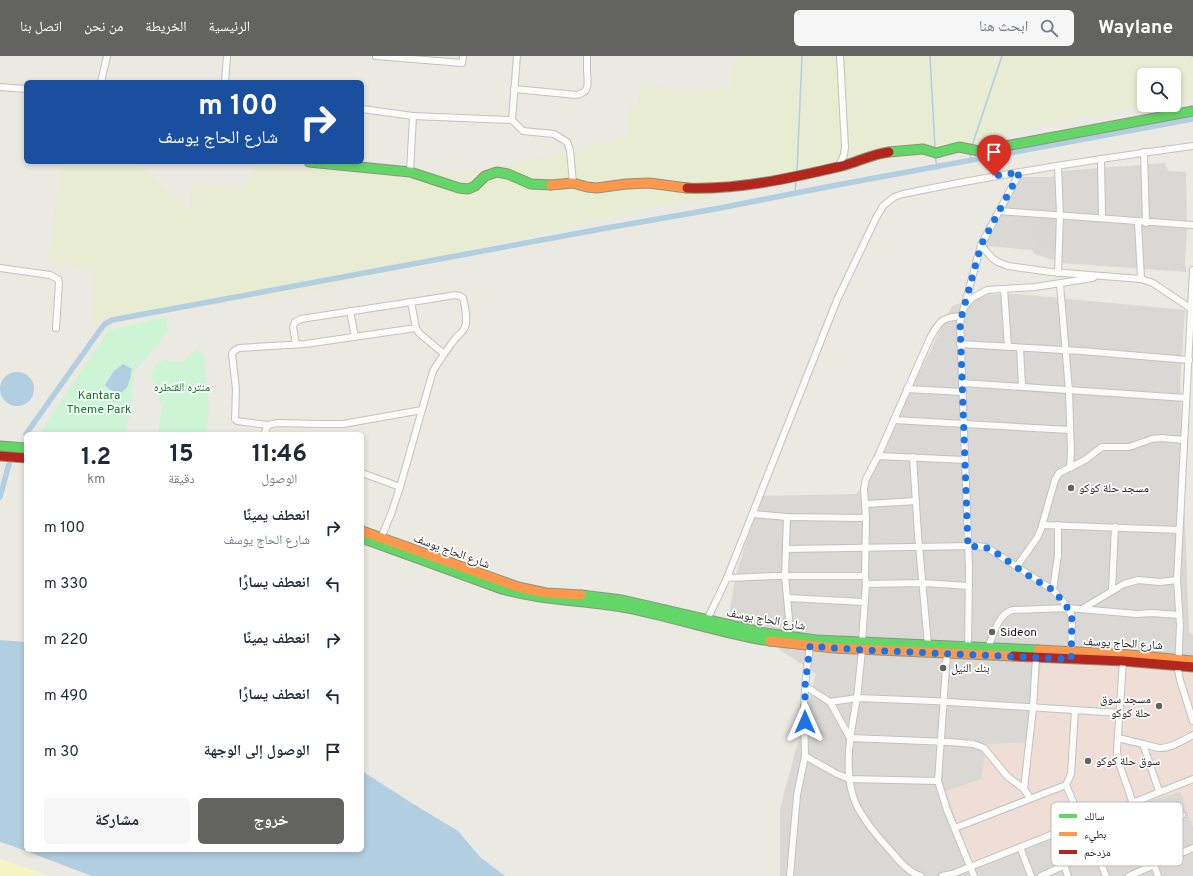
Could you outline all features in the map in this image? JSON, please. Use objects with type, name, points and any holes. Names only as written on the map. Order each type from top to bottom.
[{"type":"main road","points":[[330,164],[410,172],[459,188],[468,189],[475,186],[485,176],[497,172],[508,174],[531,184],[539,185],[573,183],[597,188],[642,183],[689,189],[718,189],[804,176],[838,168],[884,153],[923,149],[936,153],[963,146],[979,151],[1193,111]]},
{"type":"main road","points":[[0,446],[24,448]]},
{"type":"main road","points":[[0,456],[24,458]]},
{"type":"main road","name":"شارع الحاج يوسف","points":[[364,531],[518,587],[546,593],[594,596],[622,600],[788,637],[862,646],[947,653],[1036,657],[1071,656],[1178,662]]},
{"type":"main road","name":"شارع الحاج يوسف","points":[[364,539],[502,589],[528,596],[559,601],[607,604],[763,640],[810,646],[928,645],[988,648],[1123,661],[1178,662]]},
{"type":"main road","points":[[1178,662],[1193,661]]},
{"type":"main road","points":[[1178,662],[1193,667]]},
{"type":"street","points":[[101,80],[107,56]]},
{"type":"street","points":[[225,80],[227,56]]},
{"type":"street","points":[[376,56],[462,63],[463,56]]},
{"type":"street","points":[[512,120],[517,56]]},
{"type":"street","points":[[514,89],[548,93],[583,94],[587,90],[588,81],[587,56]]},
{"type":"street","points":[[838,168],[844,155],[845,147],[840,56]]},
{"type":"street","points":[[0,87],[24,88]]},
{"type":"street","points":[[364,109],[412,116],[512,120],[523,131],[554,134],[567,142],[570,150],[573,183]]},
{"type":"street","points":[[410,172],[412,116]]},
{"type":"street","points":[[707,620],[727,578],[753,514],[837,300],[883,206],[894,197],[903,194],[1020,172],[1144,152],[1193,146]]},
{"type":"street","points":[[1144,152],[1146,223]]},
{"type":"street","points":[[1101,159],[1102,218]]},
{"type":"street","points":[[1058,166],[1060,215],[1058,273]]},
{"type":"street","points":[[968,647],[969,586],[963,392],[960,344],[961,314],[970,288],[981,245],[1020,172]]},
{"type":"street","points":[[999,211],[1102,218],[1146,223],[1193,225]]},
{"type":"street","points":[[1138,222],[1141,279]]},
{"type":"street","points":[[981,245],[998,262],[1008,266],[1058,273],[1141,279],[1153,283],[1190,308]]},
{"type":"street","points":[[0,268],[50,275],[58,279],[56,328]]},
{"type":"street","points":[[1193,270],[1177,580],[1179,615],[1178,662],[1180,680],[1193,721]]},
{"type":"street","points":[[921,876],[912,875],[860,813],[853,796],[850,779],[850,738],[857,698],[866,584],[866,504],[864,489],[866,480],[930,338],[938,324],[947,318],[961,314],[967,304],[980,292],[987,290],[1060,284],[1101,276]]},
{"type":"street","points":[[1060,284],[1069,391],[1071,452],[1070,468]]},
{"type":"street","points":[[1004,289],[1008,347]]},
{"type":"street","points":[[296,344],[293,327],[295,322],[301,319],[456,295],[461,296],[462,298],[466,316],[465,326],[433,371],[400,487],[381,538]]},
{"type":"street","points":[[410,302],[416,328],[427,341],[444,354]]},
{"type":"street","points":[[350,311],[355,338]]},
{"type":"street","points":[[416,328],[355,338],[239,348],[232,354],[236,389],[235,419],[237,421],[268,425],[277,423],[344,424],[422,410]]},
{"type":"street","points":[[960,344],[1066,350],[1189,360]]},
{"type":"street","points":[[1020,348],[1022,386]]},
{"type":"street","points":[[962,383],[1186,398]]},
{"type":"street","points":[[907,390],[963,392]]},
{"type":"street","points":[[894,420],[1070,430]]},
{"type":"street","points":[[265,432],[268,425]]},
{"type":"street","points":[[1017,566],[1037,538],[1043,525],[1057,476],[1085,460],[1102,447],[1129,447],[1152,439],[1160,438],[1184,440]]},
{"type":"street","points":[[878,456],[965,460]]},
{"type":"street","points":[[913,458],[928,645]]},
{"type":"street","points":[[364,474],[400,487]]},
{"type":"street","points":[[866,504],[916,501]]},
{"type":"street","points":[[753,514],[788,517],[866,518]]},
{"type":"street","points":[[788,517],[785,576],[788,598],[788,637]]},
{"type":"street","points":[[1043,525],[1179,530]]},
{"type":"street","points":[[1053,590],[1058,555],[1058,525]]},
{"type":"street","points":[[1112,590],[1115,527]]},
{"type":"street","points":[[786,549],[986,547],[1017,566],[1032,578],[1053,590],[1068,608],[1072,620],[1071,656]]},
{"type":"street","points":[[727,578],[865,576]]},
{"type":"street","points":[[1082,609],[1124,584],[1138,580],[1160,582],[1177,580]]},
{"type":"street","points":[[866,584],[923,583],[969,586]]},
{"type":"street","points":[[788,598],[864,602]]},
{"type":"street","points":[[988,648],[1000,620],[1008,611],[1068,608],[1137,614],[1152,613],[1179,615]]},
{"type":"street","points":[[790,876],[798,795],[805,756],[805,686],[810,646]]},
{"type":"street","points":[[947,653],[942,742],[938,781],[943,799],[974,876]]},
{"type":"street","points":[[1024,789],[1033,708],[1036,657]]},
{"type":"street","points":[[1123,661],[1117,750],[1118,760],[1132,802],[1193,779]]},
{"type":"street","points":[[805,686],[830,702],[850,738]]},
{"type":"street","points":[[830,702],[857,698],[933,701],[944,703],[1120,713]]},
{"type":"street","points":[[955,828],[1066,785],[1071,774],[1075,710]]},
{"type":"street","points":[[1118,738],[1165,748],[1193,735]]},
{"type":"street","points":[[850,738],[973,744],[984,748],[1007,776],[1024,789],[1030,798]]},
{"type":"street","points":[[1143,744],[1159,791]]},
{"type":"street","points":[[805,756],[837,774],[850,779],[938,781]]},
{"type":"street","points":[[1066,785],[1073,802]]},
{"type":"street","points":[[942,876],[952,874],[1051,834]]},
{"type":"street","points":[[1020,847],[1031,876]]},
{"type":"street","points":[[1183,852],[1193,848]]},
{"type":"street","points":[[1041,876],[1064,866],[1068,876]]},
{"type":"street","points":[[1102,866],[1106,876]]},
{"type":"street","points":[[1129,876],[1150,866]]},
{"type":"street","points":[[1155,866],[1158,876]]},
{"type":"shaded area","points":[[740,56],[1193,56],[1193,98],[1181,100],[1181,68],[1137,68],[1137,108],[1047,123],[1001,136],[893,159],[794,176],[706,186],[707,199],[650,207],[308,291],[92,322],[94,268],[48,260],[62,164],[139,164],[190,213],[192,183],[246,187],[256,164],[402,178],[514,165],[579,150],[626,135],[628,105],[637,108],[642,83],[687,91],[731,87],[731,69]]},
{"type":"shaded area","points":[[1165,163],[1168,171],[1186,172],[1187,228],[1185,264],[1187,272],[1062,263],[1035,254],[1032,250],[985,246],[985,243],[1005,203],[1022,177],[1051,177],[1062,171]]},
{"type":"shaded area","points":[[1033,218],[1054,219],[1055,251],[1034,251]]},
{"type":"shaded area","points":[[1015,294],[1185,310],[1180,382],[1189,632],[1193,635],[1193,876],[780,876],[780,809],[816,674],[729,615],[736,574],[747,539],[763,496],[856,494],[881,459],[903,406],[952,306],[984,295]]},
{"type":"shaded area","name":"سوق حلة كوكو","points":[[1041,661],[1170,668],[1193,671],[1193,827],[1180,792],[1145,802],[1051,802],[1051,834],[971,862],[946,791],[981,779],[987,744],[1033,742]]},
{"type":"sand","points":[[0,859],[50,876],[0,876]]},
{"type":"green space","name":"Kantara Theme Park","points":[[166,317],[168,332],[135,371],[130,413],[125,432],[40,432],[109,330]]},
{"type":"green space","name":"منتره القنطره","points":[[197,349],[204,355],[209,411],[206,432],[158,432],[162,406],[151,376],[155,364],[165,360],[182,362]]},
{"type":"water","points":[[123,364],[132,369],[129,383],[123,391],[114,392],[105,385],[114,371]]},
{"type":"water","points":[[17,372],[29,377],[34,389],[29,401],[17,406],[5,401],[0,389],[5,377]]},
{"type":"water","points":[[0,640],[24,642],[24,850],[0,842]]},
{"type":"water","points":[[364,772],[458,831],[480,857],[505,876],[92,876],[29,852],[364,852]]},
{"type":"waterway","points":[[797,172],[802,56]]},
{"type":"waterway","points":[[930,56],[935,148]]},
{"type":"waterway","points":[[972,146],[1002,56]]},
{"type":"waterway","points":[[27,432],[100,330],[105,324],[112,320],[1193,119]]},
{"type":"waterway","points":[[970,160],[971,154]]},
{"type":"waterway","points":[[935,156],[937,166]]},
{"type":"waterway","points":[[795,193],[796,180]]},
{"type":"waterway","points":[[0,497],[9,464]]},
{"type":"traffic: fast","points":[[889,152],[923,149],[936,153],[959,147],[979,151],[1193,111]]},
{"type":"traffic: fast","points":[[329,164],[410,172],[459,188],[468,189],[475,186],[485,176],[497,172],[508,174],[531,184],[551,185]]},
{"type":"traffic: fast","points":[[0,446],[24,448]]},
{"type":"traffic: fast","points":[[364,539],[502,589],[517,593],[628,608],[734,634],[770,641]]},
{"type":"traffic: fast","points":[[581,595],[622,600],[765,633],[816,640],[1038,650]]},
{"type":"traffic: slow","points":[[551,185],[573,183],[597,188],[626,184],[649,183],[687,188]]},
{"type":"traffic: slow","points":[[364,532],[518,587],[546,593],[581,595]]},
{"type":"traffic: slow","points":[[770,641],[834,648],[1013,656]]},
{"type":"traffic: slow","points":[[1038,650],[1119,654],[1193,661]]},
{"type":"traffic: jam","points":[[687,188],[726,187],[765,182],[842,166],[877,154],[889,152]]},
{"type":"traffic: jam","points":[[0,456],[24,458]]},
{"type":"traffic: jam","points":[[1013,656],[1123,661],[1193,667]]},
{"type":"place","name":"مسجد حلة كوكو","points":[[1071,488]]},
{"type":"place","name":"Sideon","points":[[992,632]]},
{"type":"place","name":"بنك النيل","points":[[943,668]]},
{"type":"place","name":"مسجد سوق حلة كوكو","points":[[1159,706]]},
{"type":"place","name":"سوق حلة كوكو","points":[[1088,761]]},
{"type":"route","points":[[805,722],[805,686],[810,646],[862,650],[1071,659],[1071,614],[1053,590],[1032,578],[1017,566],[992,550],[986,547],[968,547],[960,332],[961,313],[970,288],[981,245],[1020,172],[994,176]]}]
